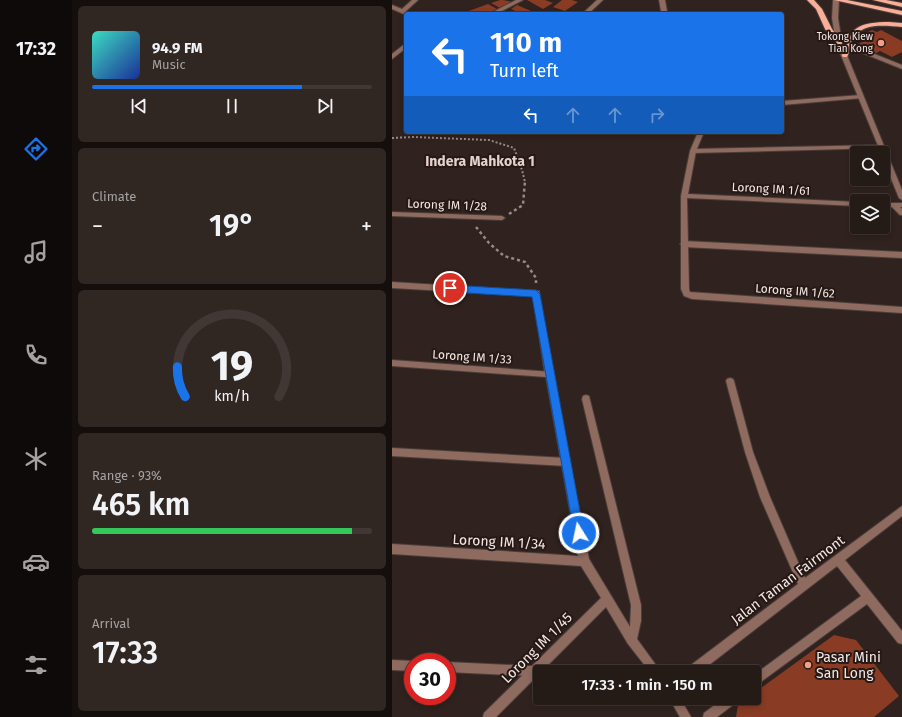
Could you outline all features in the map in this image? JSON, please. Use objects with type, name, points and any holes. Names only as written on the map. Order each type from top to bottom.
[{"type":"main road","points":[[810,0],[821,9],[823,19],[828,30],[839,43]]},
{"type":"main road","points":[[837,0],[902,13]]},
{"type":"main road","points":[[876,0],[902,5]]},
{"type":"main road","points":[[845,56],[847,45],[853,33],[863,27],[890,24],[902,25]]},
{"type":"street","points":[[392,7],[403,11],[415,0]]},
{"type":"street","points":[[496,12],[520,0]]},
{"type":"street","points":[[587,12],[600,0]]},
{"type":"street","points":[[662,0],[663,12]]},
{"type":"street","points":[[837,0],[835,18],[839,43],[880,146]]},
{"type":"street","points":[[847,45],[902,67]]},
{"type":"street","points":[[392,57],[404,47]]},
{"type":"street","points":[[784,103],[861,98]]},
{"type":"street","points":[[700,134],[694,151],[684,196],[684,244],[902,255]]},
{"type":"street","points":[[694,151],[850,148]]},
{"type":"street","points":[[890,170],[902,198]]},
{"type":"street","name":"Lorong IM 1/61","points":[[684,196],[850,204]]},
{"type":"street","points":[[890,205],[902,205]]},
{"type":"street","points":[[894,205],[902,213]]},
{"type":"street","name":"Lorong IM 1/28","points":[[392,214],[502,218]]},
{"type":"street","name":"Lorong IM 1/62","points":[[684,244],[685,289],[688,294],[692,296],[902,310]]},
{"type":"street","points":[[392,285],[536,294],[549,374],[584,561],[632,640],[651,665]]},
{"type":"street","name":"Lorong IM 1/33","points":[[392,364],[549,374]]},
{"type":"street","points":[[730,381],[749,452],[765,497],[803,585]]},
{"type":"street","points":[[586,399],[636,605],[636,621],[632,640]]},
{"type":"street","points":[[392,452],[566,462]]},
{"type":"street","name":"Jalan Taman Fairmont","points":[[700,665],[902,510]]},
{"type":"street","name":"Lorong IM 1/34","points":[[392,549],[584,561]]},
{"type":"street","points":[[838,560],[902,639]]},
{"type":"street","points":[[761,677],[868,597]]},
{"type":"street","name":"Lorong IM 1/45","points":[[538,665],[607,599]]},
{"type":"street","points":[[392,665],[404,666]]},
{"type":"street","points":[[456,667],[533,670]]},
{"type":"street","name":"Lorong IM 1/45","points":[[488,717],[533,670]]},
{"type":"street","points":[[678,705],[686,717]]},
{"type":"street","points":[[708,717],[724,705]]},
{"type":"path","points":[[392,138],[413,137],[490,140],[514,148],[523,170],[526,190],[523,205],[502,218]]},
{"type":"path","points":[[468,217],[490,244],[504,256],[526,262],[536,278],[536,294]]},
{"type":"building","points":[[500,0],[512,2],[500,8],[491,3]]},
{"type":"building","points":[[527,0],[545,0],[553,3],[543,9]]},
{"type":"building","points":[[562,0],[572,0],[578,2],[565,11],[553,7]]},
{"type":"building","points":[[488,4],[497,9],[490,12],[466,12]]},
{"type":"building","points":[[517,5],[531,11],[518,12],[511,9]]},
{"type":"building","name":"Tokong Kiew Tian Kong","points":[[872,30],[877,32],[881,30],[902,41],[902,52],[892,57],[880,51],[876,53],[859,44],[862,42],[856,38]]},
{"type":"building","points":[[834,635],[856,640],[899,696],[874,717],[736,717],[738,705],[761,705],[761,688]]},
{"type":"place","name":"Tokong Kiew Tian Kong","points":[[881,43]]},
{"type":"place","name":"Pasar Mini San Long","points":[[808,665]]},
{"type":"district","name":"Indera Mahkota 1","points":[[480,161]]},
{"type":"route","points":[[450,288],[536,294],[549,374],[579,533]]}]
